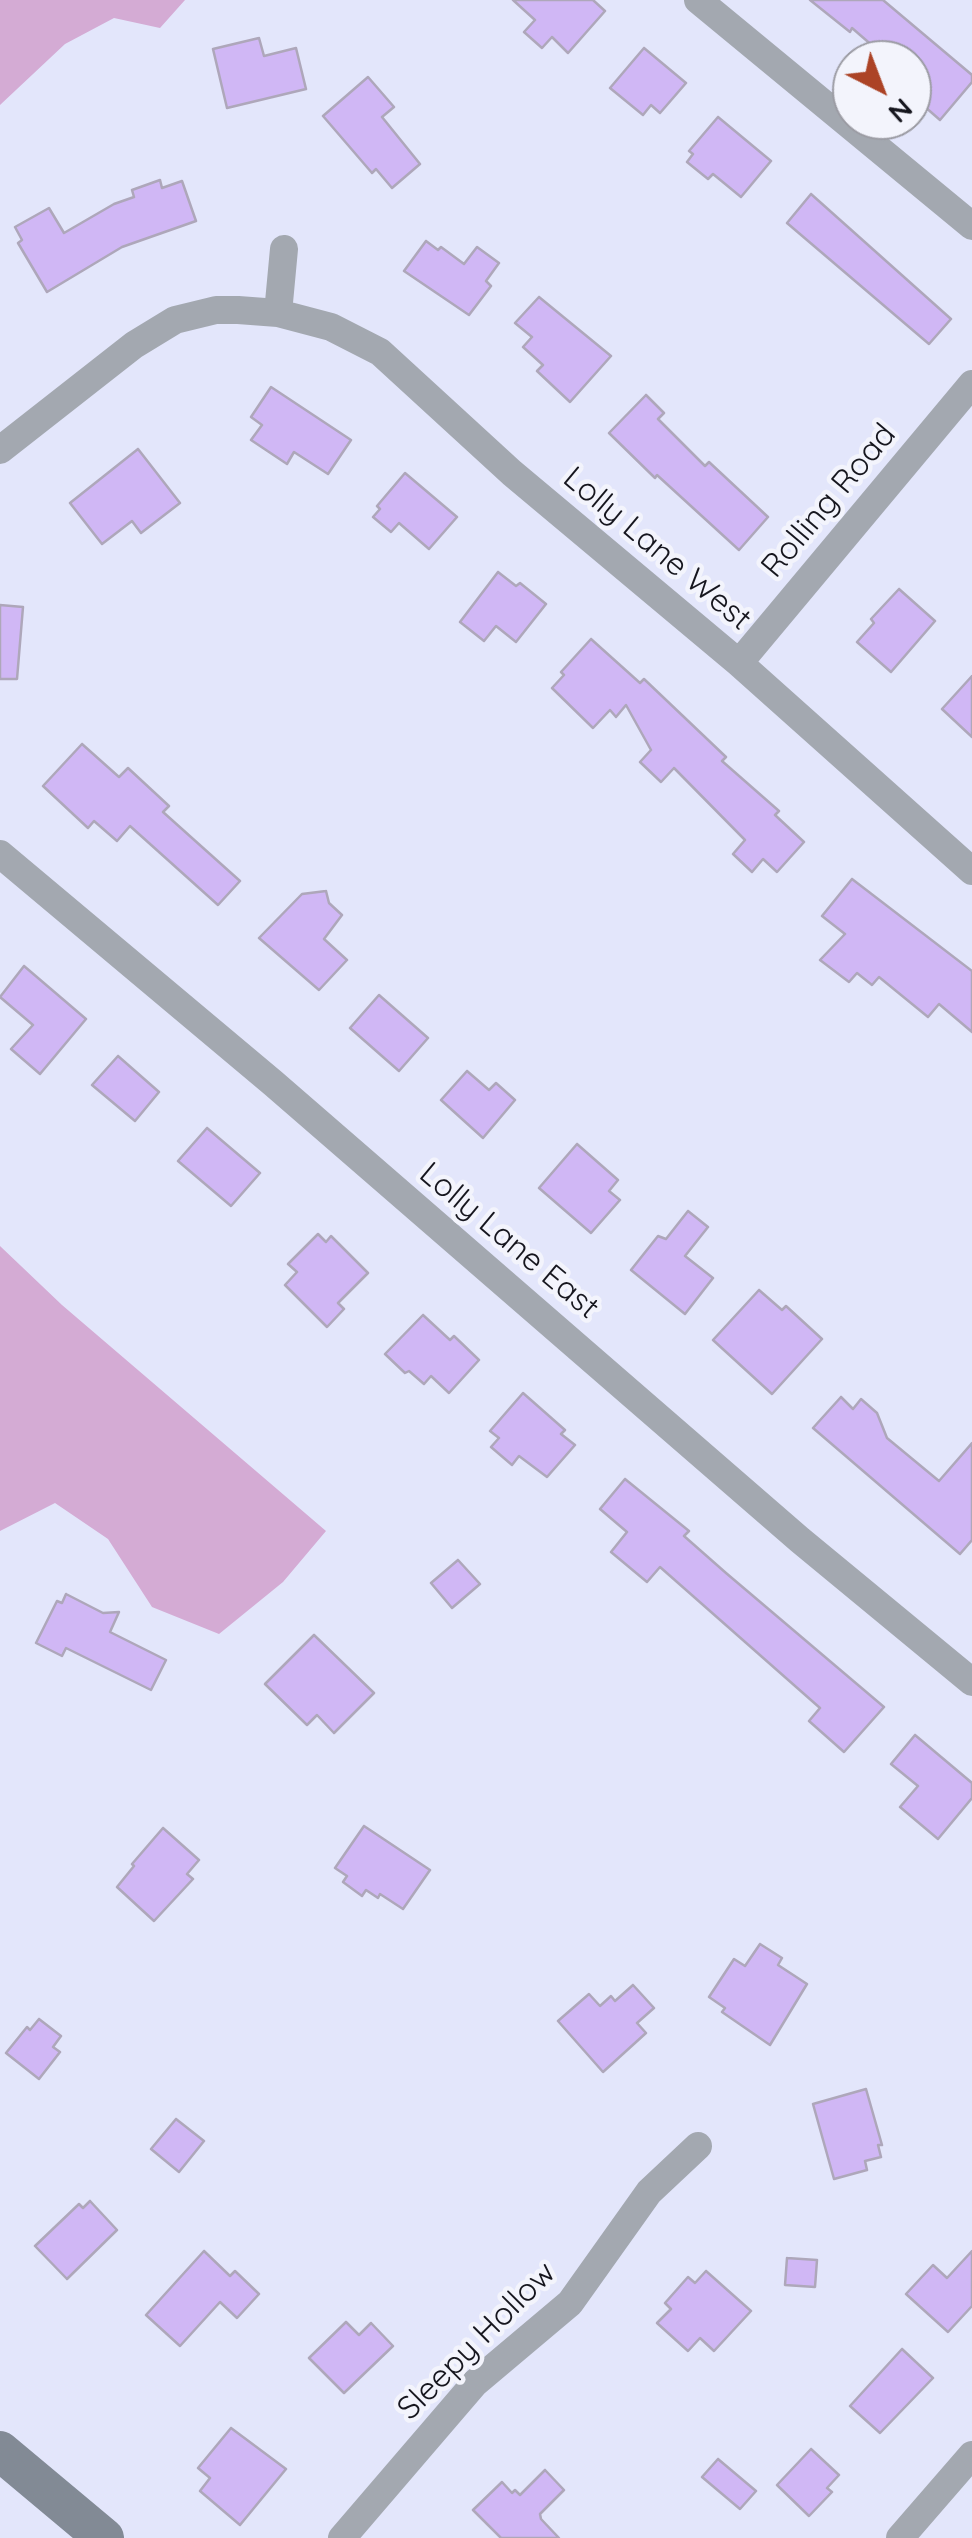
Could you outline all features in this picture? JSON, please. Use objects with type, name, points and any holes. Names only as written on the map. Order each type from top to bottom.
[{"type":"street","points":[[698,0],[972,226]]},
{"type":"street","points":[[278,313],[284,250]]},
{"type":"street","name":"Lolly Lane West","points":[[0,450],[134,345],[175,320],[216,310],[278,313],[331,327],[380,352],[512,473],[739,663],[972,871]]},
{"type":"street","name":"Rolling Road","points":[[739,663],[972,384]]},
{"type":"street","name":"Lolly Lane East","points":[[0,854],[273,1084],[800,1540],[972,1682]]},
{"type":"street","name":"Sleepy Hollow","points":[[342,2538],[475,2383],[570,2303],[649,2192],[698,2146]]},
{"type":"street","points":[[0,2451],[104,2538]]},
{"type":"street","points":[[900,2538],[972,2456]]},
{"type":"shaded area","points":[[0,0],[185,0],[160,28],[114,18],[65,44],[0,105]]},
{"type":"shaded area","points":[[0,1246],[62,1305],[326,1531],[283,1582],[219,1634],[152,1607],[108,1539],[55,1503],[0,1531]]},
{"type":"building","points":[[513,0],[593,0],[605,11],[568,53],[552,37],[542,48],[524,32],[535,20]]},
{"type":"building","points":[[810,0],[883,0],[930,40],[866,40],[852,28],[850,32]]},
{"type":"building","points":[[259,38],[264,56],[296,48],[306,89],[227,108],[213,49]]},
{"type":"building","points":[[932,41],[972,75],[972,82],[940,120],[932,113]]},
{"type":"building","points":[[644,48],[686,83],[660,113],[651,105],[643,115],[610,88]]},
{"type":"building","points":[[368,77],[394,107],[382,117],[420,164],[392,188],[376,169],[372,173],[323,116]]},
{"type":"building","points":[[718,117],[771,161],[741,197],[713,174],[708,179],[687,162],[693,154],[689,151]]},
{"type":"building","points":[[160,180],[162,188],[182,181],[196,221],[122,247],[47,292],[18,243],[22,240],[15,227],[49,208],[64,233],[134,197],[132,190]]},
{"type":"building","points":[[811,194],[951,319],[929,344],[787,223]]},
{"type":"building","points":[[426,241],[464,264],[477,247],[499,263],[486,281],[491,286],[469,315],[404,271]]},
{"type":"building","points":[[539,297],[611,356],[570,402],[537,371],[543,365],[523,347],[532,337],[515,323]]},
{"type":"building","points":[[271,387],[351,440],[328,474],[294,452],[287,464],[251,440],[262,425],[251,417]]},
{"type":"building","points":[[646,395],[664,413],[658,419],[705,466],[709,462],[768,517],[739,550],[609,433]]},
{"type":"building","points":[[138,449],[180,503],[141,533],[132,521],[102,544],[70,503]]},
{"type":"building","points":[[405,473],[457,517],[429,549],[399,523],[391,532],[373,517],[380,509],[377,506]]},
{"type":"building","points":[[498,572],[516,586],[520,583],[546,604],[516,642],[496,626],[484,641],[460,622]]},
{"type":"building","points":[[899,589],[935,621],[891,672],[857,642],[874,623],[871,619]]},
{"type":"building","points":[[0,605],[23,607],[17,679],[0,679]]},
{"type":"building","points":[[591,639],[640,683],[644,679],[726,757],[722,761],[779,811],[775,815],[804,842],[777,872],[763,859],[752,872],[733,854],[745,840],[674,768],[661,782],[640,762],[651,750],[626,705],[616,717],[610,710],[593,728],[552,688]]},
{"type":"building","points":[[972,676],[972,737],[942,709]]},
{"type":"building","points":[[82,744],[119,777],[128,768],[169,806],[163,812],[240,881],[218,905],[130,826],[117,841],[94,821],[88,828],[43,786]]},
{"type":"building","points":[[852,879],[972,971],[972,1032],[939,1004],[928,1017],[879,977],[872,985],[857,973],[849,982],[820,960],[845,934],[822,916]]},
{"type":"building","points":[[326,891],[329,903],[342,915],[324,939],[347,960],[319,990],[259,938],[302,894]]},
{"type":"building","points":[[24,966],[86,1019],[40,1074],[11,1049],[33,1025],[0,997]]},
{"type":"building","points":[[379,995],[428,1038],[399,1071],[350,1028]]},
{"type":"building","points":[[118,1056],[159,1092],[135,1121],[92,1085]]},
{"type":"building","points":[[467,1071],[489,1090],[496,1083],[515,1100],[483,1138],[441,1100]]},
{"type":"building","points":[[207,1128],[260,1173],[231,1206],[178,1161]]},
{"type":"building","points":[[577,1144],[618,1180],[609,1191],[620,1200],[591,1233],[539,1188]]},
{"type":"building","points":[[688,1211],[708,1227],[685,1256],[713,1278],[685,1314],[631,1270],[658,1236],[666,1239]]},
{"type":"building","points":[[318,1234],[326,1242],[331,1236],[368,1273],[338,1303],[344,1309],[327,1327],[285,1285],[297,1272],[288,1264]]},
{"type":"building","points":[[759,1290],[782,1310],[786,1306],[822,1339],[772,1394],[713,1340]]},
{"type":"building","points":[[423,1315],[450,1340],[454,1336],[479,1360],[449,1393],[431,1376],[424,1384],[409,1371],[405,1373],[385,1354]]},
{"type":"building","points":[[523,1393],[565,1430],[561,1434],[575,1445],[547,1477],[519,1456],[512,1465],[491,1447],[499,1438],[490,1431]]},
{"type":"building","points":[[841,1397],[853,1409],[861,1399],[877,1413],[887,1438],[939,1481],[972,1443],[972,1540],[960,1554],[813,1428]]},
{"type":"building","points":[[625,1479],[689,1531],[684,1536],[726,1573],[884,1707],[844,1752],[809,1721],[820,1708],[660,1567],[647,1582],[611,1552],[627,1532],[600,1509]]},
{"type":"building","points":[[458,1560],[480,1584],[452,1608],[431,1583]]},
{"type":"building","points":[[66,1594],[103,1613],[119,1612],[110,1632],[166,1660],[151,1690],[66,1648],[62,1656],[36,1643],[57,1601],[62,1603]]},
{"type":"building","points":[[314,1635],[374,1693],[334,1733],[317,1715],[307,1725],[265,1684]]},
{"type":"building","points":[[915,1735],[972,1783],[972,1798],[938,1839],[900,1807],[918,1786],[891,1764]]},
{"type":"building","points":[[364,1826],[430,1870],[403,1909],[380,1894],[378,1898],[366,1890],[362,1896],[343,1882],[347,1876],[335,1868]]},
{"type":"building","points":[[163,1828],[199,1860],[187,1874],[193,1879],[154,1921],[117,1887]]},
{"type":"building","points":[[760,1944],[782,1958],[778,1965],[807,1984],[770,2045],[722,2012],[725,2008],[709,1997],[734,1959],[745,1966]]},
{"type":"building","points":[[633,1985],[654,2008],[637,2023],[646,2033],[603,2072],[558,2021],[589,1994],[600,2006],[611,1996],[615,2001]]},
{"type":"building","points":[[39,2019],[61,2036],[53,2047],[60,2052],[39,2079],[6,2053],[27,2027],[30,2030]]},
{"type":"building","points":[[866,2089],[882,2145],[878,2145],[881,2157],[865,2161],[867,2170],[834,2179],[813,2104]]},
{"type":"building","points":[[176,2119],[204,2141],[179,2172],[151,2149]]},
{"type":"building","points":[[90,2201],[117,2230],[67,2279],[35,2246],[79,2204],[83,2208]]},
{"type":"building","points":[[204,2251],[230,2276],[235,2271],[259,2294],[237,2318],[220,2302],[180,2346],[146,2315]]},
{"type":"building","points":[[972,2251],[972,2306],[948,2332],[906,2294],[933,2265],[947,2278]]},
{"type":"building","points":[[787,2258],[817,2260],[815,2287],[785,2285]]},
{"type":"building","points":[[706,2271],[751,2311],[714,2351],[700,2338],[688,2351],[657,2323],[671,2309],[665,2303],[688,2277],[695,2283]]},
{"type":"building","points":[[346,2322],[359,2335],[371,2323],[393,2346],[344,2393],[309,2358]]},
{"type":"building","points":[[902,2349],[933,2378],[880,2433],[850,2406]]},
{"type":"building","points":[[231,2428],[286,2469],[240,2525],[200,2491],[210,2478],[198,2468]]},
{"type":"building","points":[[811,2449],[839,2475],[827,2488],[832,2492],[809,2516],[777,2485]]},
{"type":"building","points":[[718,2459],[756,2491],[740,2509],[702,2477]]},
{"type":"building","points":[[545,2470],[564,2490],[540,2514],[559,2538],[501,2538],[473,2510],[502,2482],[512,2493],[515,2490],[520,2495]]}]
